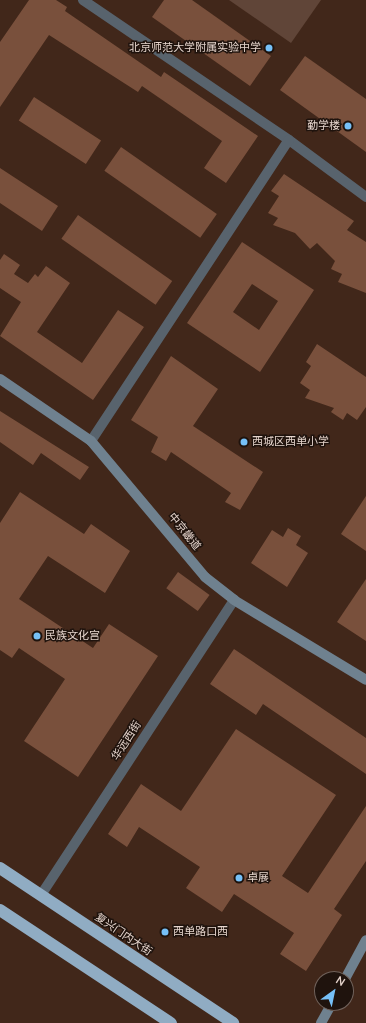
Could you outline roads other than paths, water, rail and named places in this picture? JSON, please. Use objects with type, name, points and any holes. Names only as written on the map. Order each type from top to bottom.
[{"type":"highway","name":"复兴门内大街","points":[[0,868],[232,1023]]},
{"type":"highway","points":[[0,910],[171,1023]]},
{"type":"street","points":[[83,0],[288,140],[366,197]]},
{"type":"street","points":[[92,441],[288,140]]},
{"type":"street","name":"中京畿道","points":[[0,379],[92,441],[205,577],[234,600],[366,680]]},
{"type":"street","name":"华远西街","points":[[41,895],[234,600]]},
{"type":"street","points":[[349,971],[366,940]]},
{"type":"street","points":[[321,1023],[328,1011]]},
{"type":"place","name":"北京师范大学附属实验中学","points":[[269,48]]},
{"type":"place","name":"勤学楼","points":[[348,126]]},
{"type":"place","name":"西城区西单小学","points":[[244,442]]},
{"type":"place","name":"民族文化宫","points":[[37,636]]},
{"type":"place","name":"卓展","points":[[239,878]]},
{"type":"place","name":"西单路口西","points":[[165,932]]}]
